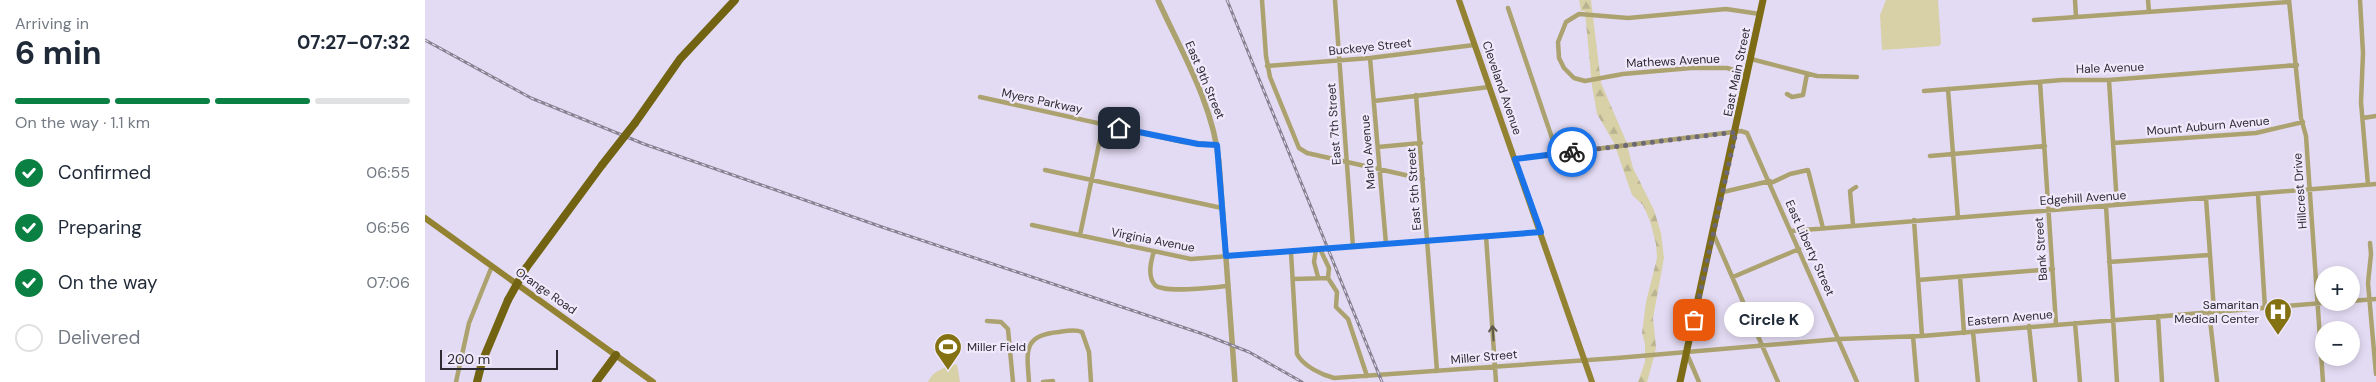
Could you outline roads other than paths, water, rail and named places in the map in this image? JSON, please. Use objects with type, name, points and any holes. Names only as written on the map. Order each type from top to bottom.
[{"type":"highway","points":[[477,382],[508,300],[526,268],[635,123],[680,59],[735,0]]},
{"type":"highway","points":[[597,382],[616,354]]},
{"type":"main road","name":"Cleveland Avenue","points":[[1459,0],[1593,382]]},
{"type":"main road","name":"East Main Street","points":[[1680,382],[1723,192],[1763,0]]},
{"type":"main road","name":"Orange Road","points":[[425,218],[653,382]]},
{"type":"street","name":"East 9th Street","points":[[1158,0],[1206,104],[1215,128],[1235,382]]},
{"type":"street","points":[[1262,0],[1267,66],[1299,148],[1307,153],[1423,179]]},
{"type":"street","name":"East 7th Street","points":[[1335,0],[1353,247]]},
{"type":"street","points":[[2075,0],[2076,17]]},
{"type":"street","points":[[2148,0],[2149,12]]},
{"type":"street","points":[[2216,0],[2217,7]]},
{"type":"street","points":[[2360,0],[2363,53],[2361,96],[2368,185]]},
{"type":"street","points":[[2034,20],[2289,1]]},
{"type":"street","name":"Hillcrest Drive","points":[[2289,1],[2306,136],[2315,271]]},
{"type":"street","points":[[1508,8],[1552,138],[1554,154]]},
{"type":"street","name":"Mathews Avenue","points":[[1748,74],[1727,68],[1691,68],[1623,74],[1585,81],[1574,78],[1563,68],[1558,50],[1559,37],[1563,26],[1577,15],[1628,18],[1725,9],[1760,14]]},
{"type":"street","name":"Buckeye Street","points":[[1267,66],[1370,58],[1475,45]]},
{"type":"street","name":"Marlo Avenue","points":[[1370,58],[1386,244]]},
{"type":"street","points":[[1751,59],[1807,74],[1857,77]]},
{"type":"street","name":"Hale Avenue","points":[[1924,92],[2040,82],[2109,80],[2297,65]]},
{"type":"street","points":[[1787,94],[1792,97],[1803,95],[1807,74]]},
{"type":"street","points":[[2109,80],[2117,205]]},
{"type":"street","name":"Bank Street","points":[[2040,82],[2056,324]]},
{"type":"street","points":[[1374,101],[1489,87]]},
{"type":"street","points":[[1948,89],[1958,218]]},
{"type":"street","name":"East 5th Street","points":[[1416,95],[1437,371]]},
{"type":"street","name":"Myers Parkway","points":[[980,97],[1198,144],[1217,145]]},
{"type":"street","points":[[2363,118],[2376,116]]},
{"type":"street","name":"Mount Auburn Avenue","points":[[2113,143],[2256,133],[2287,128],[2303,122]]},
{"type":"street","points":[[1080,235],[1103,124]]},
{"type":"street","points":[[1515,159],[1736,132]]},
{"type":"street","name":"East Liberty Street","points":[[1736,132],[1749,134],[1857,382]]},
{"type":"street","points":[[1378,147],[1421,142]]},
{"type":"street","points":[[1930,156],[2045,146]]},
{"type":"street","points":[[1045,170],[1092,182],[1222,208]]},
{"type":"street","points":[[1723,192],[1770,182],[1795,172],[1808,170],[1823,228]]},
{"type":"street","name":"Edgehill Avenue","points":[[1791,231],[1914,220],[2258,195],[2376,184]]},
{"type":"street","points":[[1853,226],[1850,191],[1852,188],[1857,187]]},
{"type":"street","points":[[2258,195],[2265,308]]},
{"type":"street","points":[[2206,198],[2211,311],[2218,382]]},
{"type":"street","points":[[2105,206],[2117,382]]},
{"type":"street","points":[[1914,220],[1921,336]]},
{"type":"street","name":"Virginia Avenue","points":[[1032,225],[1191,259],[1541,232]]},
{"type":"street","points":[[1713,232],[1778,382]]},
{"type":"street","points":[[1486,236],[1496,382]]},
{"type":"street","points":[[2370,243],[2371,254],[2368,273],[2376,374]]},
{"type":"street","points":[[1318,249],[1314,262],[1318,277]]},
{"type":"street","points":[[1318,249],[1329,270],[1327,278]]},
{"type":"street","points":[[1733,277],[1799,249]]},
{"type":"street","points":[[1154,251],[1151,270],[1153,282],[1159,287],[1176,289],[1228,286]]},
{"type":"street","points":[[1291,252],[1293,279],[1327,278],[1337,292],[1336,307],[1348,319],[1367,376]]},
{"type":"street","points":[[2109,262],[2209,255]]},
{"type":"street","points":[[456,382],[469,323],[491,266]]},
{"type":"street","points":[[1918,280],[2053,269]]},
{"type":"street","points":[[1960,276],[1964,333]]},
{"type":"street","name":"Miller Street","points":[[1293,279],[1297,347],[1300,359],[1328,376],[1367,376],[1687,353]]},
{"type":"street","points":[[2360,301],[2376,299]]},
{"type":"street","name":"Eastern Avenue","points":[[1687,353],[1839,339],[1964,333],[2211,311],[2315,304]]},
{"type":"street","name":"Hillcrest Drive","points":[[2318,311],[2323,382]]},
{"type":"street","points":[[2158,316],[2162,382]]},
{"type":"street","points":[[987,322],[1001,322],[1007,326],[1011,342],[1013,382]]},
{"type":"street","points":[[2075,323],[2081,382]]},
{"type":"street","points":[[2029,326],[2035,382]]},
{"type":"street","points":[[1029,382],[1027,354],[1031,341],[1041,334],[1075,330],[1082,332],[1088,345],[1091,382]]},
{"type":"street","points":[[1973,332],[1978,382]]},
{"type":"street","points":[[1913,336],[1917,382]]},
{"type":"street","points":[[1687,353],[1699,382]]},
{"type":"street","points":[[1043,382],[1053,381]]},
{"type":"railway","points":[[1227,0],[1382,382]]},
{"type":"railway","points":[[425,40],[531,98],[644,144],[882,227],[1203,334],[1249,352],[1302,382]]},
{"type":"place","name":"Circle K","points":[[1694,320]]},
{"type":"place","name":"Samaritan Medical Center","points":[[2278,336]]},
{"type":"place","name":"Miller Field","points":[[948,371]]}]
